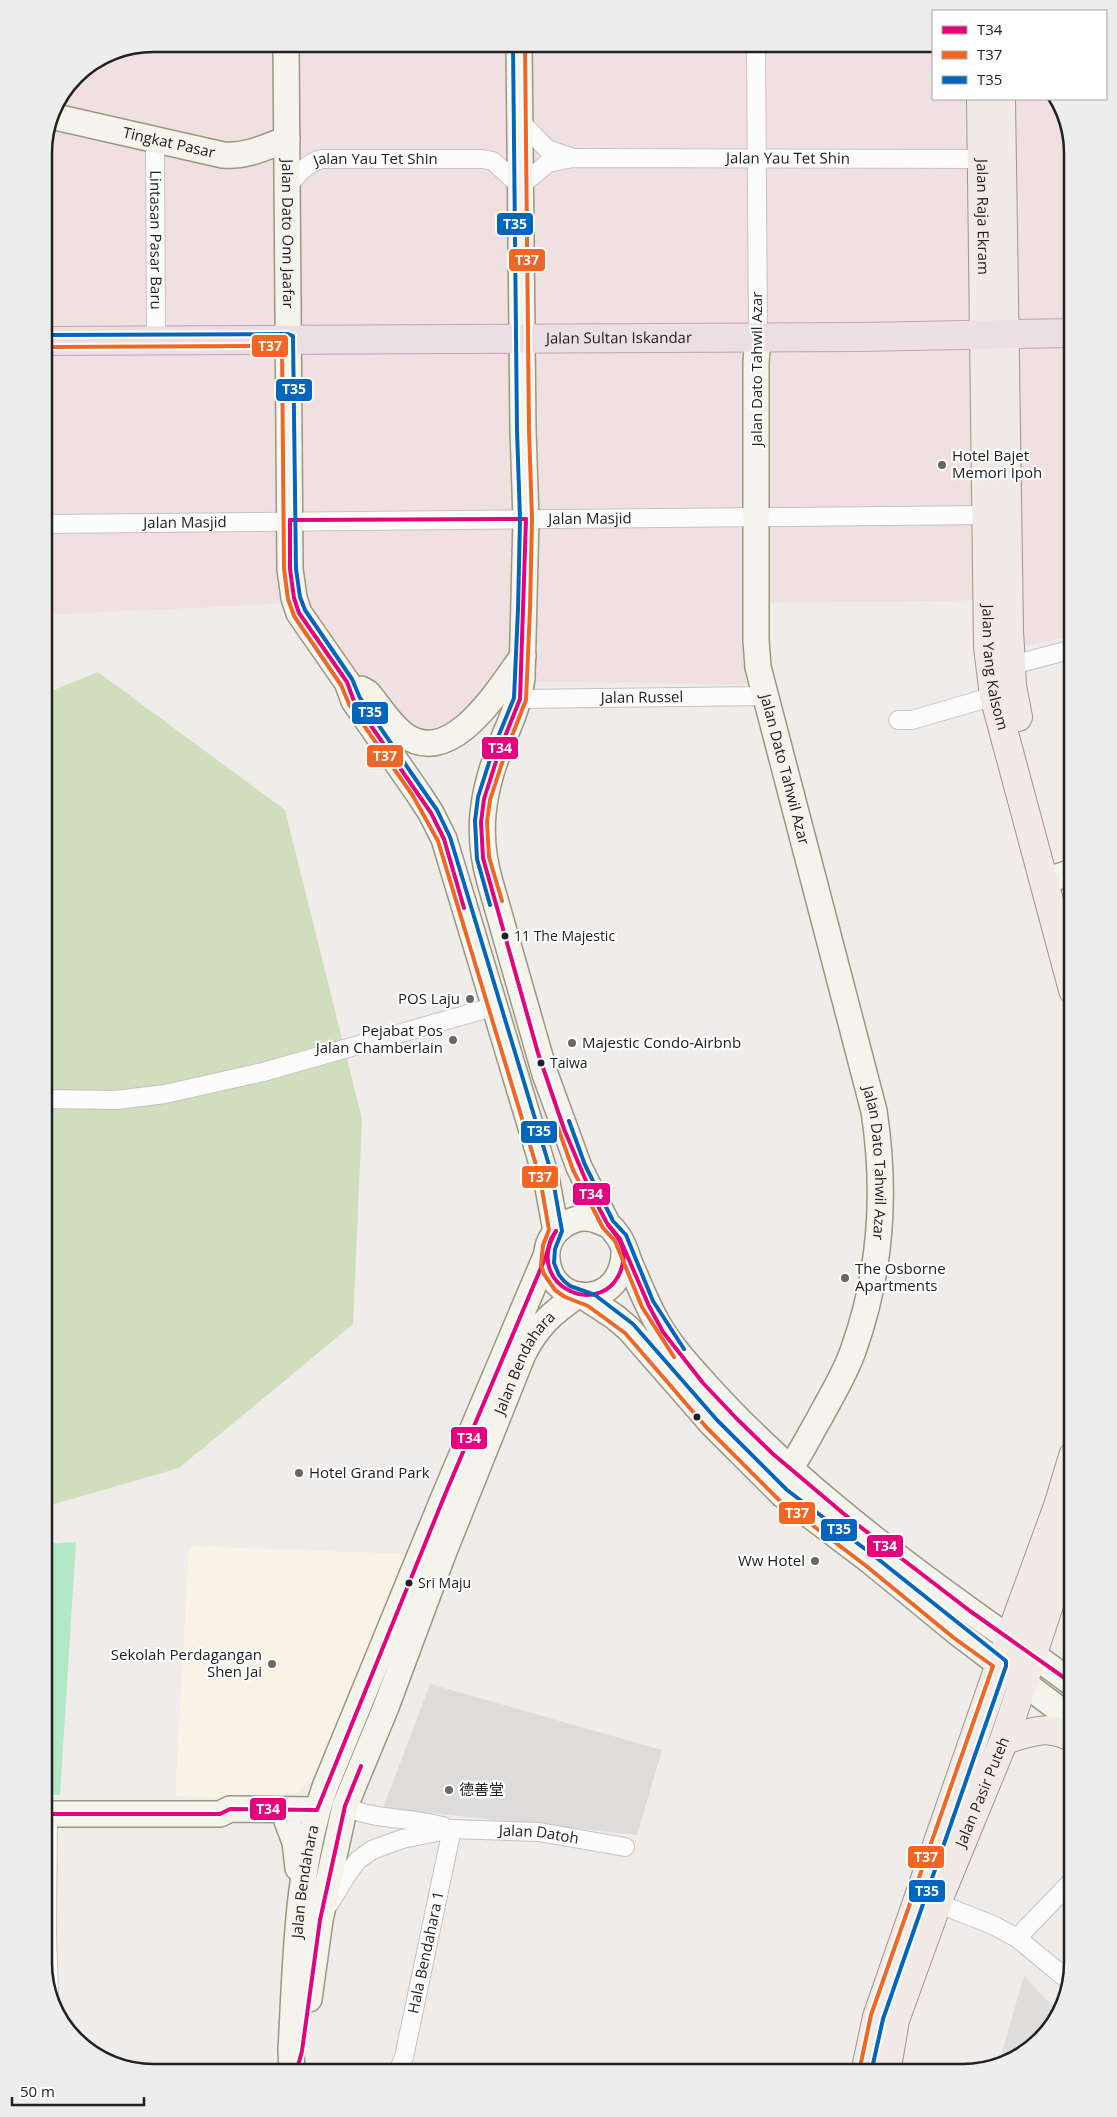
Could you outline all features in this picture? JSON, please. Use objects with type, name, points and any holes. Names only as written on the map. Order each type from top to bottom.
[{"type":"highway","name":"Jalan Sultan Iskandar","points":[[53,341],[758,338],[1064,333]]},
{"type":"main road","name":"Jalan Dato Onn Jaafar","points":[[286,52],[290,569],[294,598],[304,621],[347,682],[354,701],[393,755],[431,813],[444,839],[493,1007],[546,1177],[556,1231]]},
{"type":"main road","points":[[520,52],[520,186],[526,519],[523,656],[520,699],[500,749],[484,799],[481,831],[483,858],[548,1082],[580,1167],[608,1225],[620,1238],[647,1304],[670,1342],[730,1412],[790,1468],[896,1554],[1064,1677]]},
{"type":"main road","name":"Jalan Raja Ekram","points":[[981,100],[992,159]]},
{"type":"main road","name":"Jalan Raja Ekram","points":[[994,335],[992,159],[1001,100]]},
{"type":"main road","name":"Tingkat Pasar","points":[[59,118],[234,156],[248,154],[287,140]]},
{"type":"main road","name":"Jalan Yang Kalsom","points":[[994,335],[986,515],[988,646],[998,678],[1016,710],[1064,889]]},
{"type":"main road","name":"Jalan Yang Kalsom","points":[[994,335],[998,678]]},
{"type":"main road","name":"Jalan Dato Tahwil Azar","points":[[758,338],[756,362],[756,640],[758,667],[764,696],[874,1111],[881,1180],[880,1216],[875,1259],[867,1303],[854,1348],[834,1393],[790,1468]]},
{"type":"main road","points":[[347,682],[368,693],[404,734],[419,742],[436,742],[453,736],[470,724],[523,656]]},
{"type":"main road","name":"Jalan Yang Kalsom","points":[[1060,876],[1064,911]]},
{"type":"main road","points":[[608,1225],[598,1220],[587,1218],[575,1219],[556,1231],[551,1239],[546,1256],[552,1277],[568,1292],[581,1295],[597,1294],[610,1287],[620,1276],[624,1262],[624,1248]]},
{"type":"main road","name":"Jalan Bendahara","points":[[297,2064],[302,2051],[310,1914],[346,1806],[378,1728],[436,1572],[546,1256]]},
{"type":"main road","points":[[581,1295],[615,1317],[629,1329],[712,1424],[783,1495],[869,1560],[958,1633],[1064,1713]]},
{"type":"main road","name":"Jalan Bendahara","points":[[318,1817],[330,1776],[444,1497],[495,1401],[532,1337],[541,1324],[553,1313],[581,1295]]},
{"type":"main road","points":[[1024,1682],[1009,1638],[1064,1486]]},
{"type":"main road","points":[[1024,1682],[1064,1560]]},
{"type":"main road","name":"Jalan Pasir Puteh","points":[[888,2064],[895,2020],[928,1900],[1009,1638]]},
{"type":"main road","name":"Jalan Pasir Puteh","points":[[867,2064],[876,2017],[928,1900],[1004,1740],[1024,1682]]},
{"type":"main road","points":[[220,1814],[230,1820],[287,1821],[318,1817],[334,1803],[350,1766],[378,1728]]},
{"type":"main road","points":[[1004,1740],[1044,1730],[1054,1729],[1064,1734]]},
{"type":"main road","points":[[257,1810],[291,1798],[330,1776]]},
{"type":"main road","points":[[52,1814],[220,1814],[230,1809],[318,1817],[326,1829],[320,1890],[310,1914]]},
{"type":"main road","points":[[287,1821],[296,1842],[310,1914]]},
{"type":"street","name":"Jalan Dato Tahwil Azar","points":[[756,53],[758,338]]},
{"type":"street","name":"Jalan Yau Tet Shin","points":[[520,121],[547,149],[573,158]]},
{"type":"street","name":"Lintasan Pasar Baru","points":[[155,140],[156,341]]},
{"type":"street","name":"Jalan Yau Tet Shin","points":[[288,186],[304,168],[312,162],[322,159],[482,159],[492,161],[520,186],[548,163],[573,158],[992,159]]},
{"type":"street","name":"Jalan Masjid","points":[[53,524],[290,520],[986,515]]},
{"type":"street","points":[[898,720],[912,720],[998,678],[1064,652]]},
{"type":"street","name":"Jalan Russel","points":[[520,699],[764,696]]},
{"type":"street","points":[[52,1099],[116,1100],[165,1094],[263,1072],[493,1007]]},
{"type":"street","name":"Jalan Datoh","points":[[346,1806],[359,1813],[438,1825],[452,1830]]},
{"type":"street","name":"Jalan Datoh","points":[[310,1914],[358,1860],[372,1850],[402,1839],[452,1830],[539,1832],[625,1847]]},
{"type":"street","name":"Hala Bendahara 1","points":[[401,2064],[452,1830]]},
{"type":"street","points":[[1017,1938],[1064,1889]]},
{"type":"street","points":[[928,1900],[993,1925],[1017,1938],[1064,1977]]},
{"type":"shaded area","points":[[154,52],[932,53],[932,100],[1049,100],[1057,115],[1063,134],[1064,147],[1064,638],[1005,651],[1000,600],[753,603],[758,685],[519,681],[448,738],[384,732],[296,603],[53,615],[53,140],[60,115],[73,92],[97,70],[121,58],[134,54]]},
{"type":"shaded area","name":"Sekolah Perdagangan Shen Jai","points":[[189,1546],[409,1554],[314,1774],[297,1793],[264,1800],[175,1796]]},
{"type":"shaded area","points":[[52,1680],[53,1680],[52,1780]]},
{"type":"shaded area","points":[[430,1684],[662,1750],[637,1835],[383,1808]]},
{"type":"shaded area","points":[[1024,1976],[1054,2007],[1047,2020],[1025,2044],[1000,2057]]},
{"type":"green space","points":[[98,672],[285,810],[362,1119],[353,1324],[179,1468],[52,1505],[53,690]]},
{"type":"green space","points":[[76,1542],[60,1795],[52,1795],[52,1543]]},
{"type":"transit line","name":"T35","points":[[490,905],[477,859],[475,821],[478,797],[494,747],[514,698],[518,609],[520,519],[517,430],[513,52]]},
{"type":"transit line","name":"T37","points":[[502,901],[489,857],[487,822],[490,800],[506,751],[526,700],[530,609],[532,519],[529,430],[525,52]]},
{"type":"transit line","name":"T35","points":[[53,335],[288,334],[293,336],[296,569],[300,597],[305,610],[352,679],[360,698],[437,810],[450,837],[552,1175],[562,1231],[555,1249],[554,1263],[559,1275],[570,1286],[595,1295],[633,1324],[717,1420],[787,1490],[873,1555],[1006,1661],[1006,1666],[883,2019],[873,2064]]},
{"type":"transit line","name":"T37","points":[[53,347],[282,346],[284,569],[288,599],[294,616],[341,685],[349,704],[413,796],[438,841],[540,1178],[549,1230],[543,1245],[541,1265],[544,1274],[555,1290],[565,1297],[588,1306],[625,1333],[707,1428],[779,1500],[865,1565],[954,1638],[993,1666],[871,2015],[861,2064]]},
{"type":"transit line","name":"T34","points":[[526,519],[520,699],[500,749],[484,799],[481,822],[483,858],[538,1053],[564,1129],[592,1195],[607,1223],[620,1239],[649,1306],[663,1332],[703,1383],[737,1419],[773,1454],[850,1519],[970,1611],[1064,1678]]},
{"type":"transit line","name":"T34","points":[[290,520],[526,519]]},
{"type":"transit line","name":"T34","points":[[290,520],[290,569],[294,598],[299,613],[347,682],[354,701],[431,813],[444,839],[464,908]]},
{"type":"transit line","name":"T35","points":[[569,1121],[585,1165],[613,1221],[626,1235],[653,1301],[684,1349]]},
{"type":"transit line","name":"T37","points":[[557,1125],[573,1170],[603,1228],[615,1241],[642,1307],[674,1357]]},
{"type":"transit line","name":"T34","points":[[556,1231],[548,1251],[549,1267],[557,1281],[569,1290],[583,1295],[598,1293],[611,1285],[621,1270],[623,1250],[620,1241],[608,1225]]},
{"type":"transit line","name":"T34","points":[[52,1814],[220,1814],[230,1809],[317,1810],[444,1497],[546,1256],[551,1239],[556,1231]]},
{"type":"transit line","name":"T34","points":[[298,2064],[302,2051],[320,1920],[345,1806],[361,1766]]},
{"type":"place","name":"Hotel Bajet Memori Ipoh","points":[[942,465]]},
{"type":"place","name":"11 The Majestic","points":[[505,936]]},
{"type":"place","name":"POS Laju","points":[[470,999]]},
{"type":"place","name":"Pejabat Pos Jalan Chamberlain","points":[[453,1040]]},
{"type":"place","name":"Majestic Condo-Airbnb","points":[[572,1043]]},
{"type":"place","name":"Taiwa","points":[[541,1063]]},
{"type":"place","name":"The Osborne Apartments","points":[[845,1278]]},
{"type":"place","name":"Hotel Grand Park","points":[[299,1473]]},
{"type":"place","name":"Ww Hotel","points":[[815,1561]]},
{"type":"place","name":"Sri Maju","points":[[409,1583]]},
{"type":"place","name":"Sekolah Perdagangan Shen Jai","points":[[272,1664]]},
{"type":"place","name":"德善堂","points":[[449,1790]]}]
